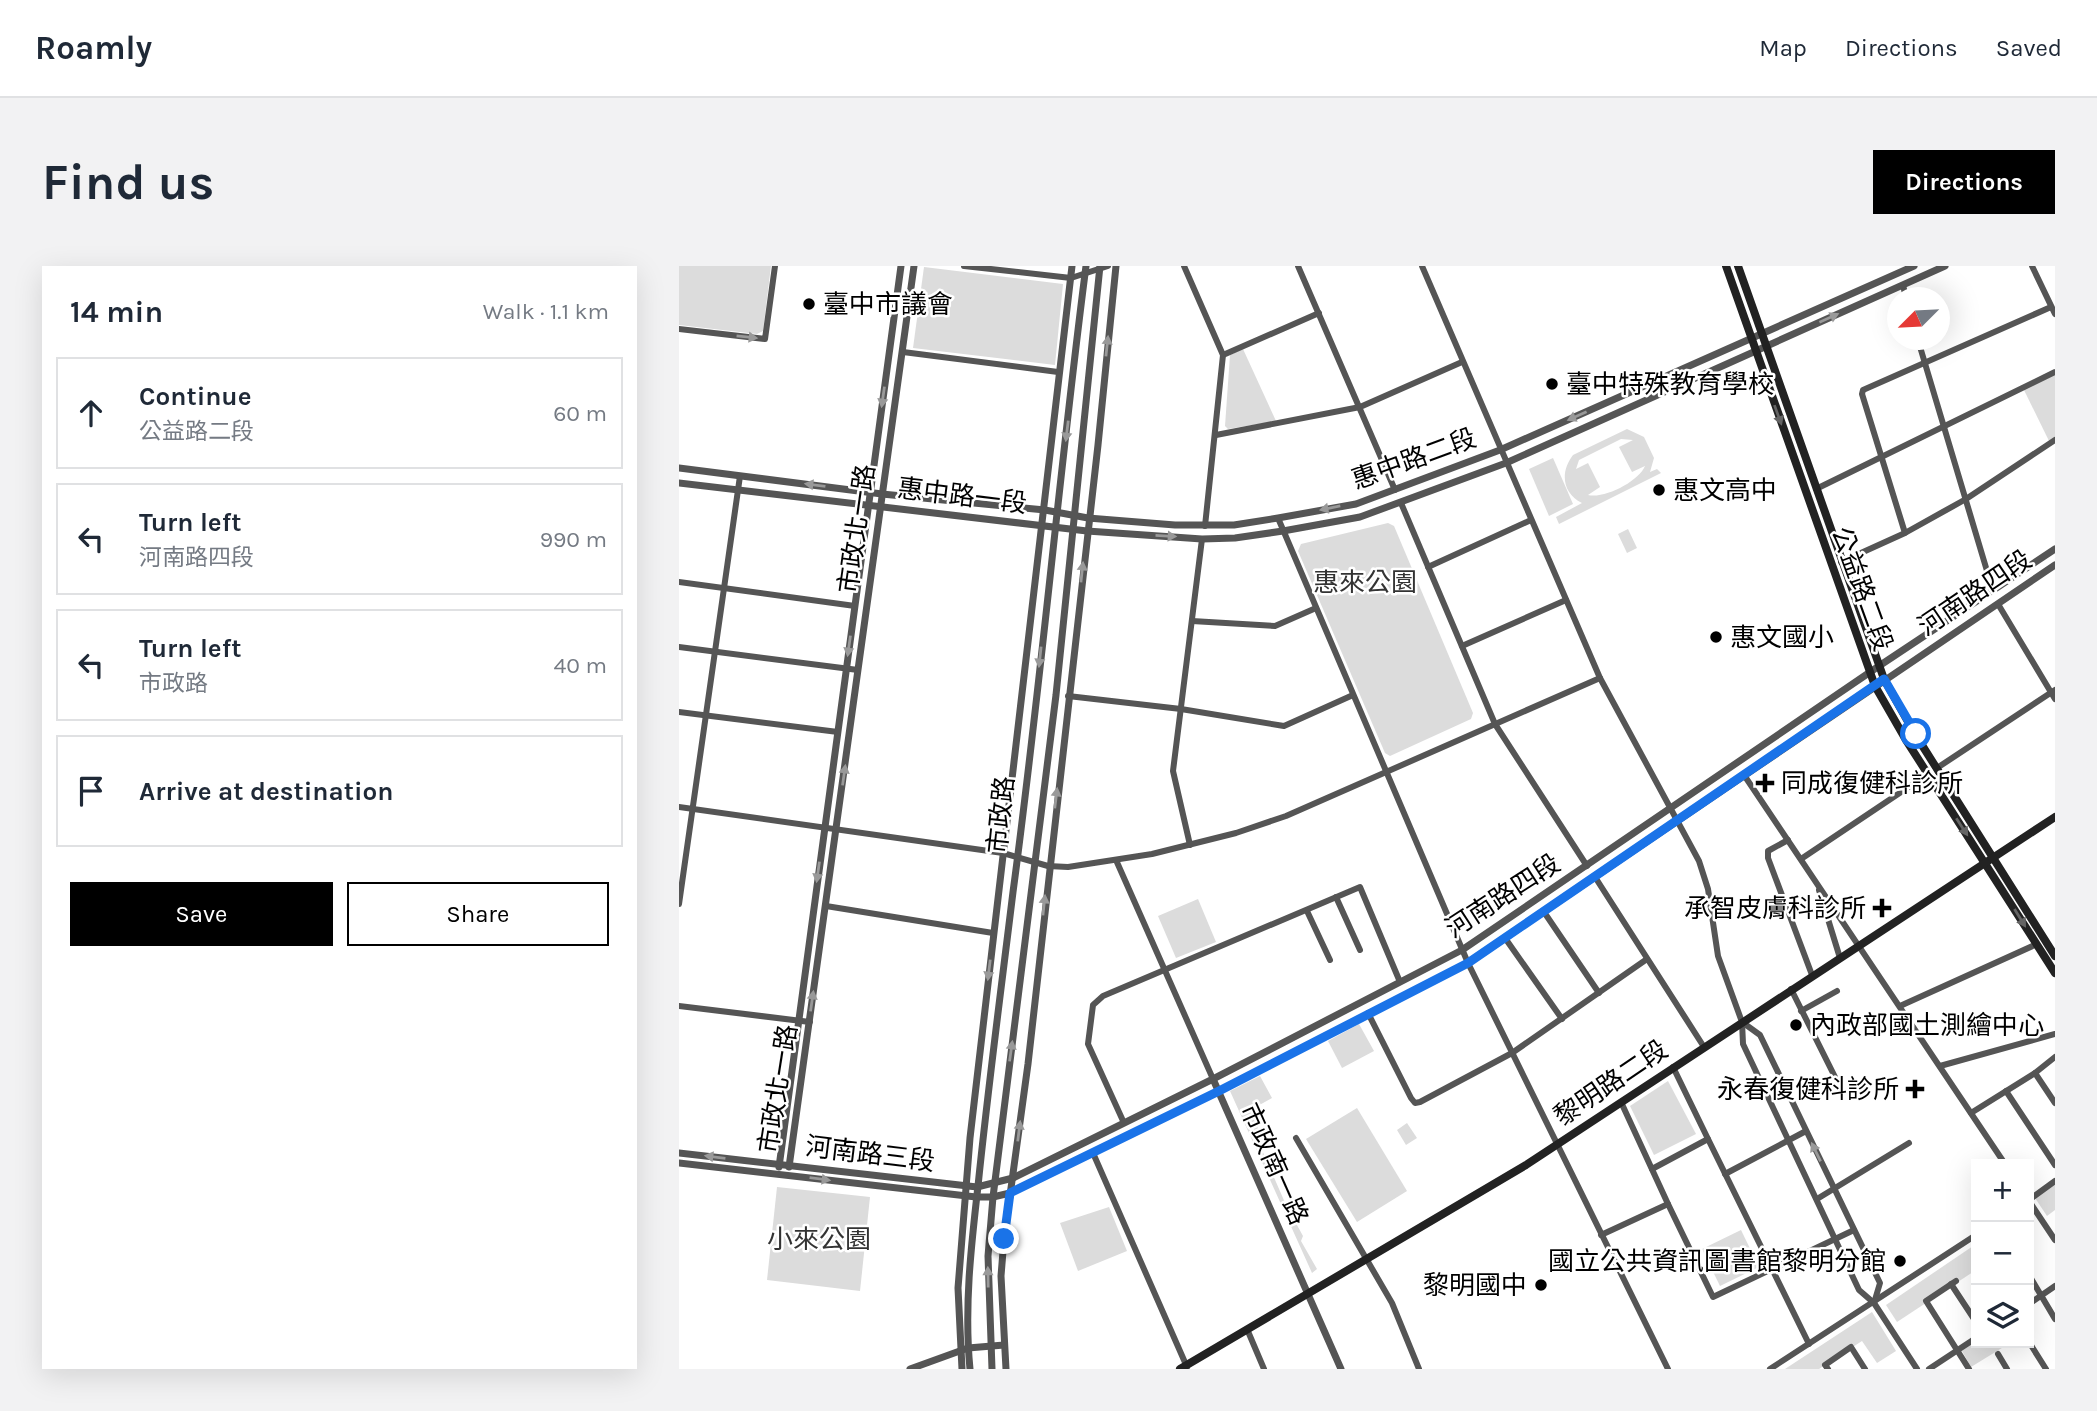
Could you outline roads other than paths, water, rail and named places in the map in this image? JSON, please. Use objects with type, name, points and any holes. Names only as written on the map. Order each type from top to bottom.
[{"type":"main road","name":"公益路二段","points":[[1726,266],[1875,686],[2055,973]]},
{"type":"main road","name":"公益路二段","points":[[1738,266],[1884,679],[2055,956]]},
{"type":"main road","name":"黎明路二段","points":[[1185,1368],[1526,1165],[2055,817]]},
{"type":"street","points":[[679,330],[765,339],[775,266]]},
{"type":"street","name":"市政北一路","points":[[901,266],[778,1164],[781,1175],[790,1166],[914,266]]},
{"type":"street","points":[[964,266],[1071,278],[1086,270],[1103,267]]},
{"type":"street","name":"市政路","points":[[970,1369],[964,1349],[958,1288],[965,1186],[1072,266]]},
{"type":"street","name":"市政路","points":[[1006,1369],[1001,1276],[1098,445],[1115,266]]},
{"type":"street","points":[[1184,266],[1223,355],[1205,526]]},
{"type":"street","points":[[1299,266],[1395,490]]},
{"type":"street","name":"惠中路二段","points":[[1058,512],[1088,518],[1205,526],[1278,518],[1356,504],[1500,450],[1762,334],[1897,270],[1914,266]]},
{"type":"street","name":"惠中路二段","points":[[1074,530],[1202,539],[1235,538],[1360,517],[1506,463],[1945,266]]},
{"type":"street","points":[[2032,266],[2055,314]]},
{"type":"street","name":"市政路","points":[[992,1369],[988,1256],[993,1197],[1103,267]]},
{"type":"street","points":[[1424,267],[1462,362],[1600,678],[1699,861],[1708,889],[1718,956],[1742,1022],[1743,1044],[1860,1290],[1874,1303],[1917,1369]]},
{"type":"street","name":"市政路","points":[[962,1369],[969,1252],[985,1107],[1018,858],[1086,270]]},
{"type":"street","points":[[1905,533],[1863,390],[2052,306]]},
{"type":"street","points":[[1223,355],[1319,313]]},
{"type":"street","points":[[1921,350],[1993,591]]},
{"type":"street","points":[[903,352],[1058,372]]},
{"type":"street","points":[[1216,435],[1360,407],[1462,362]]},
{"type":"street","points":[[1816,489],[2055,372]]},
{"type":"street","points":[[1841,562],[1905,533],[1966,499],[2055,440]]},
{"type":"street","name":"惠中路一段","points":[[679,468],[883,494],[1058,512]]},
{"type":"street","points":[[679,904],[740,476]]},
{"type":"street","name":"惠中路一段","points":[[679,483],[1074,530]]},
{"type":"street","points":[[1401,503],[1495,724],[1587,866]]},
{"type":"street","points":[[1278,518],[1462,950],[1668,1369]]},
{"type":"street","points":[[1428,566],[1531,520]]},
{"type":"street","points":[[1190,845],[1173,771],[1202,539]]},
{"type":"street","name":"河南路四段","points":[[1013,1178],[1213,1079],[1462,950],[2055,549]]},
{"type":"street","name":"河南路四段","points":[[976,1198],[1010,1193],[1219,1091],[1468,963],[2055,565]]},
{"type":"street","points":[[679,582],[855,606]]},
{"type":"street","points":[[1462,646],[1566,600]]},
{"type":"street","points":[[1937,768],[2054,694],[1998,604]]},
{"type":"street","points":[[1192,621],[1275,626],[1316,608]]},
{"type":"street","points":[[679,647],[858,670]]},
{"type":"street","points":[[679,807],[1003,853],[1048,866],[1068,867],[1190,845],[1286,816],[1600,678]]},
{"type":"street","points":[[1068,696],[1181,709],[1284,726],[1353,695]]},
{"type":"street","points":[[679,712],[838,732]]},
{"type":"street","points":[[1801,859],[1928,774]]},
{"type":"street","points":[[1744,775],[2002,1159]]},
{"type":"street","points":[[1788,840],[1768,851],[1768,858],[1812,975]]},
{"type":"street","name":"市政南一路","points":[[1116,860],[1341,1369]]},
{"type":"street","points":[[1595,877],[1704,1047]]},
{"type":"street","points":[[1816,881],[1840,958]]},
{"type":"street","points":[[1124,1123],[1088,1044],[1093,1005],[1103,996],[1360,887],[1400,982]]},
{"type":"street","points":[[1337,897],[1360,950]]},
{"type":"street","points":[[825,906],[993,933]]},
{"type":"street","points":[[1307,911],[1329,960]]},
{"type":"street","points":[[1544,912],[1599,993]]},
{"type":"street","points":[[1504,938],[1562,1019]]},
{"type":"street","points":[[1900,1006],[2037,944]]},
{"type":"street","points":[[1368,1013],[1415,1103],[1512,1053],[1647,959]]},
{"type":"street","points":[[1791,989],[1835,1077]]},
{"type":"street","points":[[1801,1011],[1837,991]]},
{"type":"street","points":[[679,1006],[810,1022]]},
{"type":"street","points":[[1742,1022],[1760,1035],[1879,1283],[1874,1303]]},
{"type":"street","points":[[1940,1066],[2055,1034]]},
{"type":"street","points":[[1971,1113],[2035,1073],[2055,1057]]},
{"type":"street","points":[[1673,1067],[1809,1344]]},
{"type":"street","points":[[2035,1073],[2055,1103]]},
{"type":"street","points":[[2006,1091],[2055,1165]]},
{"type":"street","points":[[1621,1102],[1713,1297],[1854,1230]]},
{"type":"street","points":[[1725,1174],[1806,1130]]},
{"type":"street","points":[[1296,1138],[1392,1303],[1419,1369]]},
{"type":"street","points":[[1652,1169],[1708,1139]]},
{"type":"street","points":[[1817,1199],[1909,1143]]},
{"type":"street","name":"河南路三段","points":[[679,1153],[977,1187],[1013,1178]]},
{"type":"street","points":[[1093,1153],[1185,1368]]},
{"type":"street","name":"河南路三段","points":[[679,1163],[976,1198]]},
{"type":"street","points":[[2034,1197],[2055,1181]]},
{"type":"street","points":[[1601,1235],[1668,1204]]},
{"type":"street","points":[[2034,1208],[2055,1240]]},
{"type":"street","points":[[1770,1369],[1971,1238]]},
{"type":"street","points":[[1969,1369],[1926,1301],[1954,1282],[1971,1313]]},
{"type":"street","points":[[2034,1283],[2055,1319]]},
{"type":"street","points":[[2034,1300],[2055,1286]]},
{"type":"street","points":[[1247,1329],[1264,1369]]},
{"type":"street","points":[[1929,1369],[1971,1341]]},
{"type":"street","points":[[910,1369],[964,1349],[1005,1345]]},
{"type":"street","points":[[1826,1367],[1851,1348],[1865,1369]]},
{"type":"street","points":[[2033,1348],[2046,1369]]},
{"type":"street","points":[[1998,1354],[2007,1369]]},
{"type":"place","name":"臺中市議會","points":[[809,304]]},
{"type":"place","name":"臺中特殊教育學校","points":[[1552,384]]},
{"type":"place","name":"惠文高中","points":[[1659,490]]},
{"type":"place","name":"惠文國小","points":[[1716,637]]},
{"type":"place","name":"同成復健科診所","points":[[1765,783]]},
{"type":"place","name":"承智皮膚科診所","points":[[1882,908]]},
{"type":"place","name":"內政部國土測繪中心","points":[[1796,1025]]},
{"type":"place","name":"永春復健科診所","points":[[1915,1089]]},
{"type":"place","name":"國立公共資訊圖書館黎明分館","points":[[1900,1261]]},
{"type":"place","name":"黎明國中","points":[[1541,1285]]},
{"type":"park label","name":"惠來公園","points":[[1365,582]]},
{"type":"park label","name":"小來公園","points":[[819,1239]]}]
